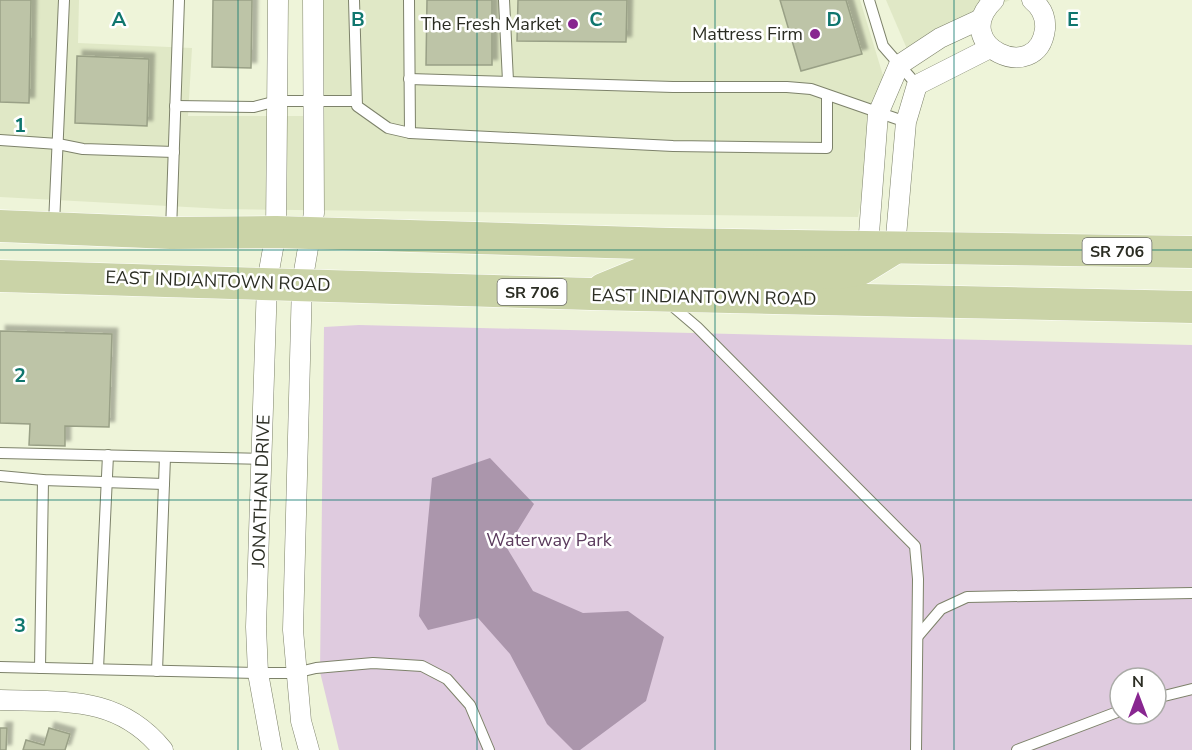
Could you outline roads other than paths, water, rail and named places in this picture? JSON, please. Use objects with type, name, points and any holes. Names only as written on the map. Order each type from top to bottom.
[{"type":"main road","name":"SR 706","points":[[0,226],[171,233],[276,232],[881,248],[1192,252]]},
{"type":"main road","points":[[591,294],[642,273],[677,270],[838,273],[861,269],[881,248]]},
{"type":"main road","name":"EAST INDIANTOWN ROAD","points":[[0,276],[302,283],[661,296],[1192,307]]},
{"type":"street","name":"JONATHAN DRIVE","points":[[272,750],[258,673],[256,627],[267,282],[276,232],[278,0]]},
{"type":"street","name":"JONATHAN DRIVE","points":[[309,750],[301,721],[295,673],[293,618],[302,283],[314,213],[313,0]]},
{"type":"street","points":[[994,0],[985,9],[981,19],[981,29],[990,48],[999,55],[1021,57],[1039,45],[1046,24],[1044,14],[1032,0]]},
{"type":"street","points":[[881,248],[878,114],[899,65],[940,38],[981,19]]},
{"type":"street","points":[[881,248],[906,122],[917,85],[990,48]]},
{"type":"street","points":[[0,700],[89,703],[115,712],[136,725],[164,750]]},
{"type":"lane","points":[[54,228],[64,0]]},
{"type":"lane","points":[[171,233],[178,0]]},
{"type":"lane","points":[[354,0],[355,101],[357,106],[388,128],[410,133],[673,146],[827,148],[827,96]]},
{"type":"lane","points":[[409,0],[410,133]]},
{"type":"lane","points":[[504,0],[508,81]]},
{"type":"lane","points":[[869,0],[883,46],[917,85]]},
{"type":"lane","points":[[410,79],[673,87],[787,87],[811,90],[906,122]]},
{"type":"lane","points":[[175,106],[254,107],[277,101],[355,101]]},
{"type":"lane","points":[[0,140],[58,144],[83,149],[174,152]]},
{"type":"lane","points":[[661,296],[697,327],[915,546],[918,579],[916,750]]},
{"type":"lane","points":[[0,453],[262,459]]},
{"type":"lane","points":[[98,669],[108,455]]},
{"type":"lane","points":[[157,671],[165,457]]},
{"type":"lane","points":[[0,476],[44,480],[164,484]]},
{"type":"lane","points":[[40,668],[44,480]]},
{"type":"lane","points":[[918,636],[941,609],[968,597],[1192,593]]},
{"type":"lane","points":[[0,667],[295,673],[316,668],[373,663],[422,666],[447,679],[470,705],[489,750]]},
{"type":"lane","points":[[1168,695],[1192,688]]},
{"type":"lane","points":[[1017,750],[1108,716]]},
{"type":"place","name":"The Fresh Market","points":[[573,24]]},
{"type":"place","name":"Mattress Firm","points":[[815,34]]},
{"type":"park label","name":"Waterway Park","points":[[549,540]]}]
